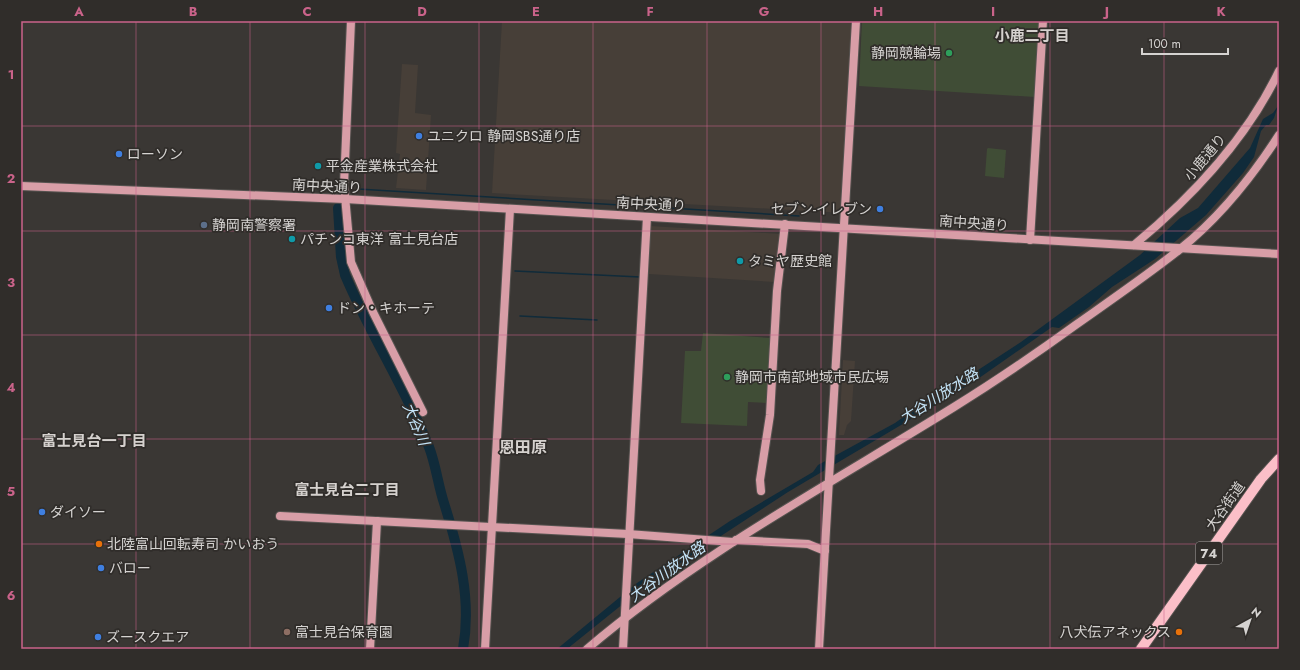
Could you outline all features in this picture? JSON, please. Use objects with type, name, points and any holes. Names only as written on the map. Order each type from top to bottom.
[{"type":"main road","name":"大谷街道","points":[[1141,649],[1261,479],[1279,459]]},
{"type":"street","points":[[351,21],[345,157],[345,199],[349,249],[354,268],[423,412]]},
{"type":"street","points":[[819,649],[856,21]]},
{"type":"street","points":[[1030,240],[1043,21]]},
{"type":"street","name":"小鹿通り","points":[[1134,245],[1163,221],[1207,177],[1245,127],[1279,73]]},
{"type":"street","points":[[587,649],[625,619],[732,541],[1014,368],[1180,249],[1227,203],[1247,180],[1279,135]]},
{"type":"street","name":"南中央通り","points":[[21,186],[345,199],[510,210],[785,224],[1279,254]]},
{"type":"street","points":[[485,649],[510,210]]},
{"type":"street","points":[[623,649],[628,534],[647,217]]},
{"type":"street","points":[[761,490],[760,480],[770,415],[777,291],[785,224]]},
{"type":"street","points":[[280,516],[808,544],[825,551]]},
{"type":"street","points":[[370,649],[377,521]]},
{"type":"shaded area","points":[[502,21],[855,21],[845,213],[492,193]]},
{"type":"shaded area","points":[[402,64],[418,65],[415,113],[431,115],[426,190],[396,188],[400,154],[396,153]]},
{"type":"shaded area","points":[[650,226],[781,234],[774,282],[649,274]]},
{"type":"shaded area","points":[[843,360],[855,361],[851,421],[847,425],[844,435],[839,435]]},
{"type":"green space","name":"静岡競輪場","points":[[862,21],[1039,21],[1035,97],[859,86]]},
{"type":"green space","points":[[988,148],[1006,150],[1004,178],[985,176]]},
{"type":"green space","name":"静岡市南部地域市民広場","points":[[703,333],[770,338],[768,403],[748,402],[747,426],[681,423],[685,351],[701,351]]},
{"type":"water","name":"大谷川放水路","points":[[1278,106],[1274,118],[1269,125],[1266,125],[1261,131],[1254,157],[1243,173],[1206,215],[1155,259],[1112,287],[1089,307],[1059,328],[1052,327],[972,383],[788,492],[695,553],[644,587],[567,649],[557,649],[637,583],[730,521],[813,472],[818,465],[895,423],[923,403],[932,400],[1021,342],[1140,255],[1180,218],[1198,208],[1250,148],[1263,119],[1273,113]]},
{"type":"waterway","points":[[358,189],[799,216]]},
{"type":"waterway","name":"大谷川","points":[[338,208],[341,257],[345,275],[365,318],[420,425],[433,461],[455,539],[465,593],[466,612],[463,649]]},
{"type":"waterway","points":[[515,271],[640,277]]},
{"type":"waterway","points":[[520,316],[597,320]]},
{"type":"place","name":"静岡競輪場","points":[[949,53]]},
{"type":"place","name":"ユニクロ 静岡SBS通り店","points":[[419,136]]},
{"type":"place","name":"ローソン","points":[[119,154]]},
{"type":"place","name":"平金産業株式会社","points":[[318,166]]},
{"type":"place","name":"セブン-イレブン","points":[[880,209]]},
{"type":"place","name":"静岡南警察署","points":[[204,225]]},
{"type":"place","name":"パチンコ東洋 富士見台店","points":[[292,239]]},
{"type":"place","name":"タミヤ歴史館","points":[[740,261]]},
{"type":"place","name":"ドン・キホーテ","points":[[329,308]]},
{"type":"place","name":"静岡市南部地域市民広場","points":[[727,377]]},
{"type":"place","name":"ダイソー","points":[[42,512]]},
{"type":"place","name":"北陸富山回転寿司 かいおう","points":[[99,544]]},
{"type":"place","name":"バロー","points":[[101,568]]},
{"type":"place","name":"富士見台保育園","points":[[287,632]]},
{"type":"place","name":"八犬伝アネックス","points":[[1179,632]]},
{"type":"place","name":"ズースクエア","points":[[98,637]]},
{"type":"district","name":"小鹿二丁目","points":[[1032,36]]},
{"type":"district","name":"富士見台一丁目","points":[[94,441]]},
{"type":"district","name":"恩田原","points":[[523,447]]},
{"type":"district","name":"富士見台二丁目","points":[[347,490]]}]
